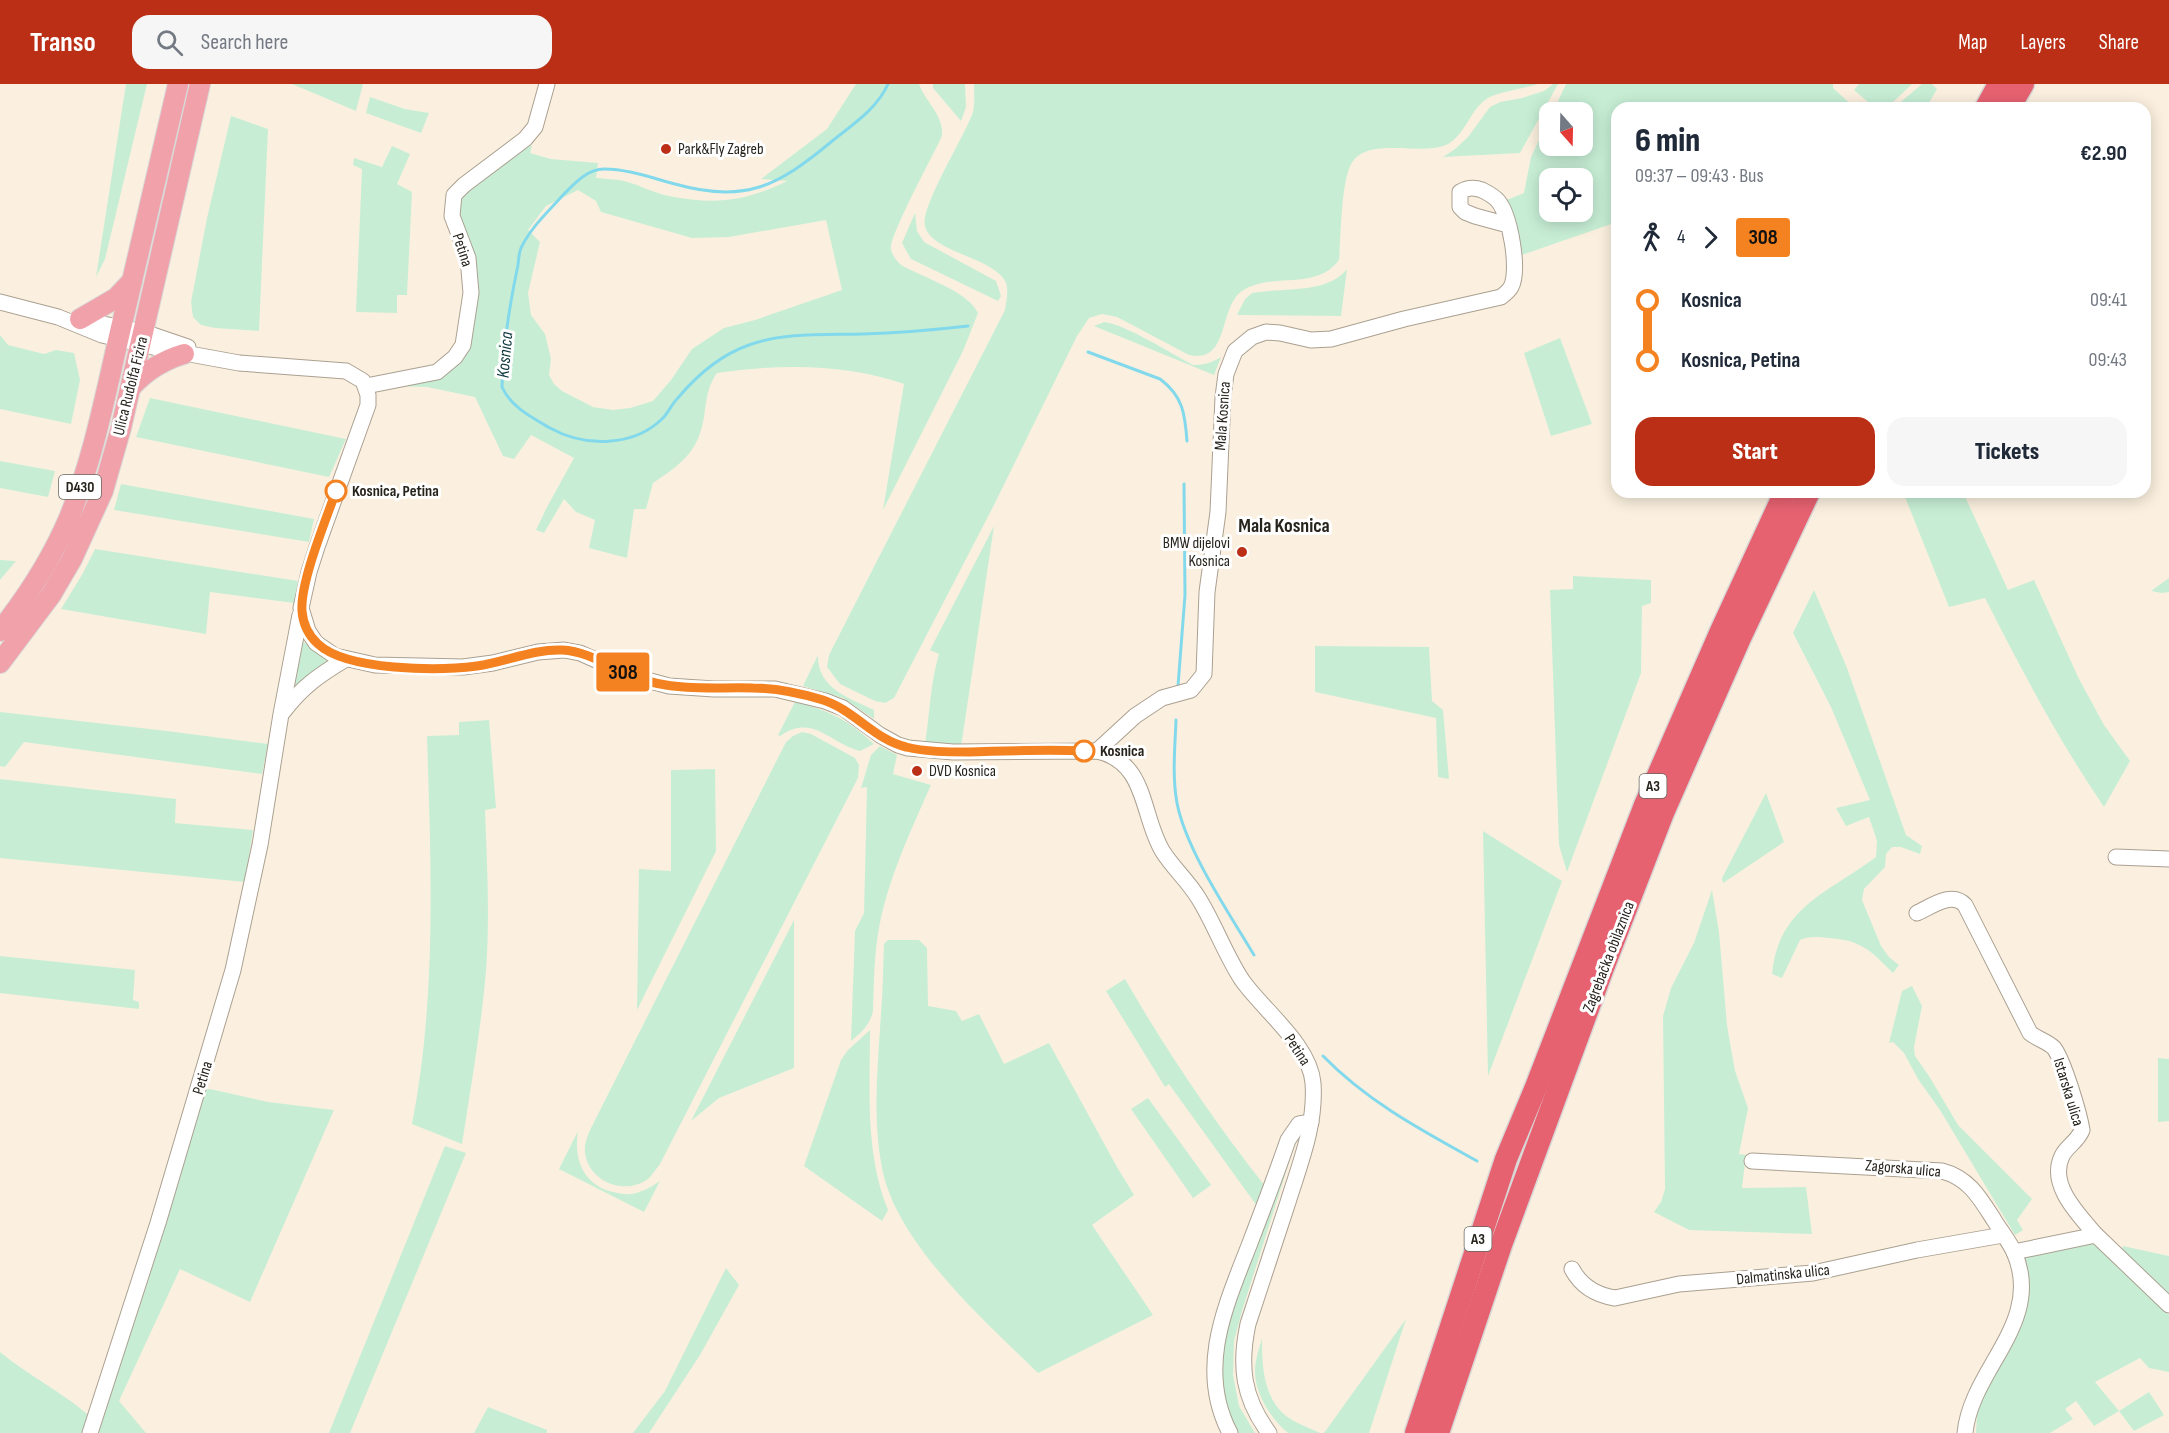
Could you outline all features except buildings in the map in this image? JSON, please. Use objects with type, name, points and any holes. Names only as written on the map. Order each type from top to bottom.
[{"type":"highway","points":[[1989,102],[1999,84]]},
{"type":"highway","points":[[2012,102],[2023,84]]},
{"type":"highway","name":"Zagrebačka obilaznica","points":[[1416,1433],[1506,1160],[1645,805],[1782,498]]},
{"type":"highway","name":"Zagrebačka obilaznica","points":[[1438,1433],[1501,1245],[1663,813],[1740,638],[1806,498]]},
{"type":"highway","points":[[1400,1433],[1408,1409],[1429,1393]]},
{"type":"main road","name":"Ulica Rudolfa Fizira","points":[[0,631],[43,569],[68,519],[84,477],[178,84]]},
{"type":"main road","name":"Ulica Rudolfa Fizira","points":[[0,663],[51,595],[72,559],[103,491],[131,387],[200,84]]},
{"type":"main road","points":[[80,319],[116,298],[132,281]]},
{"type":"main road","points":[[131,387],[164,360],[184,354]]},
{"type":"street","name":"Petina","points":[[90,1433],[155,1235],[215,1038],[233,970],[260,845],[281,714],[307,581],[368,405],[366,386],[437,372],[455,357],[463,345],[470,312],[471,284],[468,258],[452,216],[454,195],[525,140],[535,127],[547,84]]},
{"type":"street","name":"Mala Kosnica","points":[[1097,751],[1124,725],[1162,698],[1191,690],[1200,680],[1205,666],[1207,592],[1218,512],[1223,397],[1226,374],[1235,351],[1252,337],[1266,332],[1311,340],[1331,339],[1404,319],[1501,297],[1512,285],[1515,272],[1508,225]]},
{"type":"street","points":[[0,302],[58,317],[88,330],[120,333]]},
{"type":"street","points":[[58,317],[80,319],[120,333],[213,357]]},
{"type":"street","points":[[142,338],[184,354],[266,366],[346,371],[358,376],[366,386]]},
{"type":"street","name":"Petina","points":[[301,608],[305,627],[316,643],[335,656],[375,665],[463,667],[493,663],[538,652],[564,650],[580,653],[632,676],[669,686],[775,689],[825,701],[843,708],[880,735],[908,748],[952,752],[1097,751],[1114,757],[1136,779],[1154,834],[1163,853],[1198,898],[1241,978],[1305,1057],[1313,1086],[1311,1122],[1304,1151],[1248,1324],[1245,1342],[1243,1358],[1247,1392],[1251,1405],[1269,1433]]},
{"type":"street","name":"Petina","points":[[281,714],[297,693],[312,680],[346,659]]},
{"type":"street","points":[[2116,857],[2169,859]]},
{"type":"street","name":"Istarska ulica","points":[[1917,913],[1950,898],[1961,900],[2030,1033],[2049,1043],[2055,1050],[2061,1062],[2082,1130],[2080,1136],[2061,1157],[2058,1173],[2070,1203],[2096,1235]]},
{"type":"street","points":[[1230,1433],[1221,1407],[1214,1365],[1222,1316],[1288,1140],[1299,1124],[1311,1122]]},
{"type":"street","name":"Zagorska ulica","points":[[1752,1161],[1942,1171],[1952,1174],[1973,1189],[2014,1252]]},
{"type":"street","name":"Dalmatinska ulica","points":[[1572,1269],[1577,1279],[1585,1286],[1605,1296],[1615,1298],[1679,1284],[1813,1273],[1917,1250],[2003,1235]]},
{"type":"street","points":[[1965,1433],[1973,1402],[2018,1314],[2020,1286],[2014,1252],[2096,1235],[2169,1305]]},
{"type":"green space","points":[[126,84],[147,84],[105,259],[96,277]]},
{"type":"green space","points":[[292,84],[363,84],[356,111]]},
{"type":"green space","points":[[856,84],[919,84],[937,115],[942,136],[897,228],[891,249],[901,265],[955,291],[973,305],[978,313],[963,351],[883,510],[904,384],[882,377],[811,367],[764,368],[717,373],[709,389],[702,428],[691,451],[667,474],[653,483],[646,509],[634,509],[627,558],[589,548],[595,520],[576,512],[564,499],[544,533],[536,530],[574,458],[531,435],[514,459],[503,456],[475,397],[427,387],[393,386],[420,381],[470,333],[458,224],[458,197],[527,145],[532,146],[530,153],[551,159],[598,163],[596,178],[624,181],[669,196],[715,201],[743,197],[787,181],[761,179],[827,129]],"holes":[[[578,190],[596,201],[601,212],[692,238],[729,237],[826,220],[842,290],[755,320],[724,328],[692,349],[671,380],[653,401],[613,410],[593,407],[562,391],[549,375],[551,359],[545,334],[531,315],[528,293],[540,242],[528,230],[546,206]]]},
{"type":"green space","points":[[933,84],[965,84],[966,107],[961,121],[933,88]]},
{"type":"green space","points":[[974,84],[1538,84],[1485,100],[1458,136],[1446,145],[1428,149],[1378,149],[1367,151],[1357,157],[1349,169],[1346,180],[1339,260],[1329,270],[1318,276],[1266,282],[1242,291],[1229,309],[1217,343],[1211,351],[1202,356],[1189,355],[1117,317],[1102,314],[1089,318],[1077,336],[994,505],[894,698],[885,703],[875,701],[840,684],[827,667],[829,655],[1005,310],[1007,300],[1006,283],[1000,274],[939,243],[930,235],[925,226],[929,204],[973,112]]},
{"type":"green space","points":[[1553,84],[1558,84],[1548,102],[1539,102],[1539,118],[1520,153],[1443,157],[1468,137],[1490,107],[1500,102],[1544,91]]},
{"type":"green space","points":[[1566,84],[1833,84],[1833,88],[1848,102],[1611,102],[1611,224],[1519,256],[1504,201],[1524,193],[1531,157],[1539,140],[1539,156],[1593,156],[1593,102],[1558,102]]},
{"type":"green space","points":[[1859,84],[1912,84],[1893,102],[1868,102],[1854,90]]},
{"type":"green space","points":[[1922,84],[1932,84],[1937,89],[1929,102],[1901,102]]},
{"type":"green space","points":[[370,97],[405,109],[429,113],[421,133],[366,113]]},
{"type":"green space","points":[[231,116],[268,129],[259,331],[201,325],[193,317],[191,302],[207,218]]},
{"type":"green space","points":[[392,146],[410,154],[397,184],[412,192],[407,295],[397,295],[397,313],[356,312],[362,169],[353,165],[354,158],[382,167]]},
{"type":"green space","points":[[915,213],[917,231],[924,242],[996,281],[1001,296],[998,301],[911,259],[902,243]]},
{"type":"green space","points":[[1347,269],[1341,316],[1237,315],[1245,299],[1252,293],[1328,283]]},
{"type":"green space","points":[[1104,322],[1124,328],[1193,365],[1201,365],[1221,357],[1214,375],[1094,326]]},
{"type":"green space","points":[[0,335],[8,345],[44,354],[56,350],[74,353],[80,380],[71,424],[0,409]]},
{"type":"green space","points":[[1560,338],[1592,424],[1551,436],[1524,353]]},
{"type":"green space","points":[[150,398],[346,439],[329,477],[136,437]]},
{"type":"green space","points":[[0,461],[55,471],[48,497],[0,488]]},
{"type":"green space","points":[[121,484],[314,519],[309,542],[114,510]]},
{"type":"green space","points":[[1905,498],[1966,498],[2008,590],[2034,580],[2078,677],[2104,725],[2130,761],[2104,807],[2041,704],[1985,598],[1949,607]]},
{"type":"green space","points":[[994,526],[961,747],[925,744],[932,687],[939,654],[930,650]]},
{"type":"green space","points":[[95,549],[298,581],[294,603],[210,592],[206,634],[61,609]]},
{"type":"green space","points":[[0,560],[16,561],[0,580]]},
{"type":"green space","points":[[1573,576],[1651,580],[1651,603],[1642,606],[1641,673],[1567,872],[1559,845],[1550,590],[1573,589]]},
{"type":"green space","points":[[2169,578],[2169,592],[2151,591]]},
{"type":"green space","points":[[1814,590],[1847,668],[1906,835],[1922,846],[1920,854],[1901,847],[1892,847],[1886,854],[1885,867],[1864,889],[1862,900],[1881,946],[1899,965],[1893,973],[1871,952],[1857,944],[1839,939],[1814,937],[1800,940],[1782,978],[1772,974],[1776,951],[1795,917],[1824,892],[1876,857],[1877,841],[1869,817],[1846,826],[1836,808],[1870,800],[1831,707],[1793,633]]},
{"type":"green space","points":[[302,641],[334,662],[295,686],[292,685]]},
{"type":"green space","points":[[1315,646],[1429,647],[1432,701],[1443,710],[1449,779],[1438,777],[1436,718],[1315,692]]},
{"type":"green space","points":[[818,655],[819,666],[829,684],[845,696],[874,710],[874,719],[843,698],[803,686]]},
{"type":"green space","points":[[795,702],[838,717],[856,728],[874,744],[860,751],[821,732],[802,728],[778,735]]},
{"type":"green space","points":[[0,712],[268,744],[262,774],[24,742],[5,767],[0,766]]},
{"type":"green space","points":[[489,720],[496,808],[485,810],[488,910],[486,971],[479,1036],[462,1144],[412,1124],[420,1076],[429,979],[431,882],[427,736],[459,735],[459,722]]},
{"type":"green space","points":[[802,732],[811,734],[855,758],[859,765],[858,778],[660,1164],[648,1179],[639,1184],[619,1186],[609,1183],[593,1172],[588,1163],[585,1147],[590,1130],[786,742]]},
{"type":"green space","points":[[880,746],[897,755],[893,774],[931,785],[901,855],[883,910],[876,948],[872,1016],[865,1028],[851,1041],[855,931],[864,913],[867,787],[861,788],[871,755]]},
{"type":"green space","points":[[715,769],[716,851],[637,1010],[639,869],[671,871],[671,770]]},
{"type":"green space","points":[[0,779],[176,799],[175,823],[253,830],[245,882],[0,858]]},
{"type":"green space","points":[[1766,793],[1784,842],[1723,883],[1722,878]]},
{"type":"green space","points":[[1483,831],[1562,881],[1488,1076]]},
{"type":"green space","points":[[1712,890],[1719,932],[1727,1025],[1735,1071],[1748,1108],[1739,1154],[1746,1155],[1742,1188],[1806,1187],[1812,1234],[1689,1230],[1654,1212],[1661,1202],[1665,1189],[1663,1016],[1671,988],[1694,943]]},
{"type":"green space","points":[[794,920],[794,1068],[719,1098],[691,1121]]},
{"type":"green space","points":[[888,940],[919,940],[927,948],[928,1006],[956,1011],[962,1021],[979,1014],[1004,1064],[1049,1043],[1134,1195],[1092,1225],[1153,1315],[1038,1373],[969,1305],[924,1252],[905,1224],[891,1196],[879,1149],[876,1110],[877,1071],[884,944]]},
{"type":"green space","points":[[0,956],[135,970],[133,1000],[139,1002],[139,1009],[0,993]]},
{"type":"green space","points":[[1125,979],[1191,1085],[1265,1186],[1257,1206],[1169,1084],[1165,1087],[1106,991]]},
{"type":"green space","points":[[1912,986],[1922,1006],[1914,1047],[1915,1056],[1958,1125],[2032,1199],[2017,1220],[2023,1230],[2015,1235],[1904,1053],[1893,1042],[1889,1043],[1902,991]]},
{"type":"green space","points":[[870,1030],[872,1144],[875,1166],[888,1210],[882,1221],[804,1166],[841,1060],[848,1050]]},
{"type":"green space","points":[[2158,1058],[2169,1059],[2169,1121],[2158,1122]]},
{"type":"green space","points":[[210,1089],[268,1102],[334,1110],[250,1302],[180,1269],[119,1401],[146,1433],[0,1433],[0,1352],[73,1403],[96,1422],[113,1382],[142,1299],[203,1090]]},
{"type":"green space","points":[[1148,1098],[1211,1185],[1193,1198],[1131,1109]]},
{"type":"green space","points":[[578,1131],[577,1149],[581,1166],[585,1174],[597,1186],[630,1194],[642,1191],[660,1181],[644,1212],[559,1169]]},
{"type":"green space","points":[[1298,1134],[1234,1341],[1233,1375],[1239,1406],[1255,1433],[1236,1433],[1226,1403],[1221,1376],[1224,1334],[1228,1318]]},
{"type":"green space","points":[[445,1146],[466,1153],[350,1433],[329,1433]]},
{"type":"green space","points":[[2082,1241],[2095,1244],[2115,1260],[2169,1315],[2169,1372],[2149,1368],[2140,1358],[2095,1382],[2119,1411],[2094,1426],[2076,1401],[2065,1409],[2073,1419],[2050,1433],[1976,1433],[1978,1399],[2009,1344],[2022,1259],[2026,1254]]},
{"type":"green space","points":[[2123,1246],[2169,1256],[2169,1301],[2121,1251]]},
{"type":"green space","points":[[726,1268],[739,1285],[700,1355],[649,1433],[633,1433],[665,1391]]},
{"type":"green space","points":[[1406,1319],[1369,1433],[1324,1433]]},
{"type":"green space","points":[[1262,1338],[1265,1380],[1273,1400],[1286,1416],[1320,1433],[1288,1433],[1265,1405],[1258,1388],[1255,1371]]},
{"type":"green space","points":[[2149,1392],[2164,1415],[2134,1431],[2119,1411]]},
{"type":"green space","points":[[488,1407],[547,1430],[547,1433],[474,1433]]},
{"type":"waterway","name":"Kosnica","points":[[888,84],[871,109],[855,123],[794,170],[759,187],[741,191],[700,190],[613,169],[598,170],[581,178],[540,220],[519,253],[507,328],[502,387],[516,406],[563,434],[593,441],[624,439],[652,427],[664,417],[675,401],[701,374],[728,354],[749,345],[791,336],[889,333],[968,326]]},
{"type":"waterway","points":[[1088,352],[1160,379],[1168,385],[1181,406],[1187,441]]},
{"type":"waterway","points":[[1178,686],[1185,595],[1184,484]]},
{"type":"waterway","points":[[1176,720],[1175,782],[1182,821],[1199,861],[1254,955]]},
{"type":"waterway","points":[[1323,1056],[1377,1101],[1477,1161]]},
{"type":"bus line","name":"308","points":[[336,491],[309,572],[301,608],[305,627],[316,643],[335,656],[375,665],[463,667],[493,663],[548,650],[564,650],[594,658],[632,676],[669,686],[775,689],[794,692],[843,708],[880,735],[908,748],[952,752],[1084,751]]},
{"type":"place","name":"Park&Fly Zagreb","points":[[666,149]]},
{"type":"place","name":"Kosnica, Petina","points":[[336,491]]},
{"type":"place","name":"BMW dijelovi Kosnica","points":[[1242,552]]},
{"type":"place","name":"Kosnica","points":[[1084,751]]},
{"type":"place","name":"DVD Kosnica","points":[[917,771]]},
{"type":"district","name":"Mala Kosnica","points":[[1284,526]]}]
